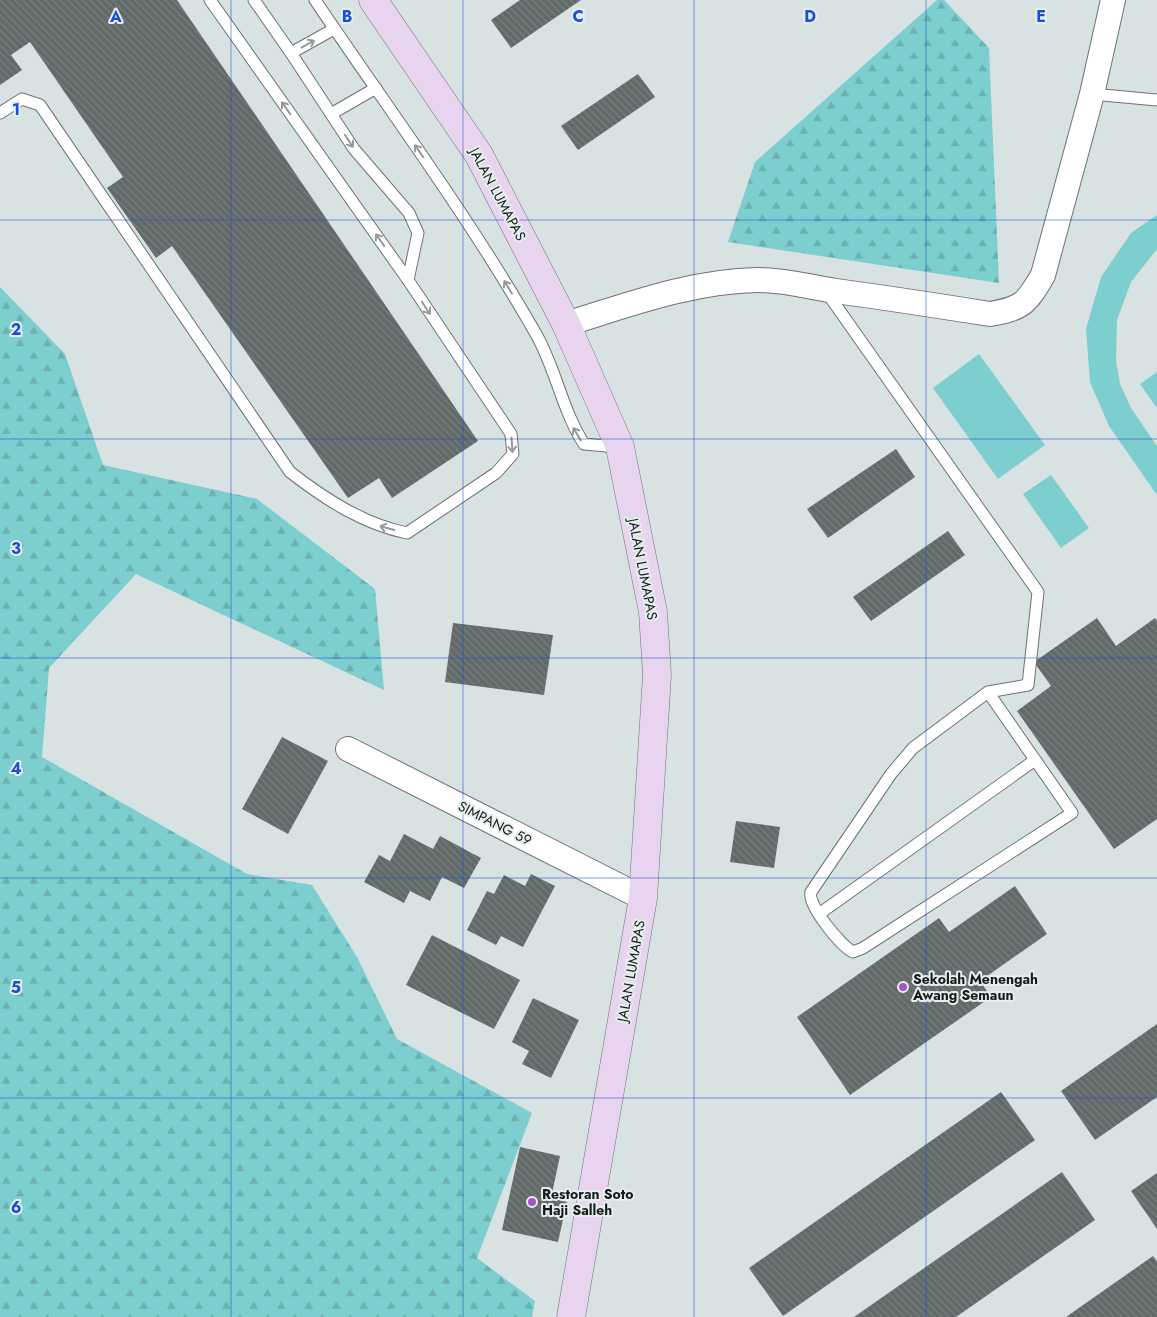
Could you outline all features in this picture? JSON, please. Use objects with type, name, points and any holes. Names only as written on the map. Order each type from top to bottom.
[{"type":"main road","name":"JALAN LUMAPAS","points":[[373,0],[479,155],[566,324],[620,447],[653,612],[656,666],[643,898],[571,1317]]},
{"type":"street","points":[[566,324],[673,292],[756,280],[792,281],[824,289],[990,314],[1013,310],[1031,296],[1043,275],[1092,94],[1113,0]]},
{"type":"street","name":"SIMPANG 59","points":[[348,749],[643,898]]},
{"type":"lane","points":[[0,113],[22,99],[40,105],[290,472],[320,495],[382,528],[407,533],[496,473],[513,454],[511,434],[408,280],[210,0]]},
{"type":"lane","points":[[254,0],[354,149],[408,213],[418,233],[408,280]]},
{"type":"lane","points":[[315,0],[490,258],[538,336],[573,427],[584,444],[620,447]]},
{"type":"lane","points":[[291,53],[334,29]]},
{"type":"lane","points":[[331,114],[376,88]]},
{"type":"lane","points":[[1092,94],[1157,100]]},
{"type":"lane","points":[[824,289],[1038,592],[1028,685],[988,692],[913,748],[901,760],[811,892],[811,901],[843,947],[853,952],[863,948],[1072,812],[988,692]]},
{"type":"lane","points":[[819,914],[1035,760]]},
{"type":"green space","points":[[937,0],[944,0],[989,48],[999,283],[728,242],[755,162]]},
{"type":"green space","points":[[1157,215],[1157,249],[1131,282],[1117,320],[1116,360],[1120,384],[1131,408],[1157,446],[1157,495],[1109,426],[1090,382],[1086,329],[1101,277],[1131,233]]},
{"type":"green space","points":[[0,287],[65,354],[103,465],[257,499],[375,589],[384,690],[136,574],[49,668],[42,757],[247,874],[312,885],[357,957],[397,1039],[532,1113],[477,1258],[535,1301],[532,1317],[0,1317]]},
{"type":"green space","points":[[979,354],[1045,445],[998,479],[933,388]]},
{"type":"green space","points":[[1157,372],[1157,408],[1140,384]]},
{"type":"green space","points":[[1051,475],[1089,528],[1061,548],[1023,494]]},
{"type":"building","points":[[0,0],[177,0],[478,441],[392,498],[379,478],[348,498],[172,246],[156,258],[107,188],[123,177],[30,42],[11,55],[22,70],[0,85]]},
{"type":"building","points":[[520,0],[581,0],[511,48],[491,20]]},
{"type":"building","points":[[638,74],[655,97],[578,150],[561,126]]},
{"type":"building","points":[[896,449],[915,477],[828,538],[807,509]]},
{"type":"building","points":[[948,531],[965,555],[871,621],[853,597]]},
{"type":"building","points":[[1097,618],[1116,646],[1155,618],[1157,621],[1157,819],[1114,849],[1017,711],[1051,686],[1034,662]]},
{"type":"building","points":[[453,623],[553,635],[544,695],[445,682]]},
{"type":"building","points":[[282,737],[328,761],[288,834],[242,809]]},
{"type":"building","points":[[736,821],[780,827],[774,868],[730,862]]},
{"type":"building","points":[[404,834],[433,849],[440,836],[481,858],[464,888],[442,877],[430,901],[410,891],[404,903],[364,882],[379,855],[390,861]]},
{"type":"building","points":[[531,874],[555,886],[523,947],[501,936],[496,945],[467,930],[487,891],[494,894],[504,875],[525,886]]},
{"type":"building","points":[[1015,886],[1047,934],[980,981],[991,997],[850,1095],[797,1017],[939,918],[949,932]]},
{"type":"building","points":[[432,935],[520,980],[494,1029],[406,985]]},
{"type":"building","points":[[533,998],[579,1020],[551,1078],[522,1064],[529,1051],[512,1042]]},
{"type":"building","points":[[1157,1024],[1157,1097],[1095,1140],[1061,1091]]},
{"type":"building","points":[[1001,1092],[1035,1140],[783,1316],[749,1268]]},
{"type":"building","points":[[520,1147],[560,1156],[551,1198],[567,1202],[558,1242],[502,1230]]},
{"type":"building","points":[[1062,1172],[1095,1220],[956,1317],[854,1317]]},
{"type":"building","points":[[1157,1173],[1157,1229],[1131,1191]]},
{"type":"building","points":[[1153,1256],[1157,1261],[1157,1317],[1066,1317]]},
{"type":"place","name":"Sekolah Menengah Awang Semaun","points":[[903,987]]},
{"type":"place","name":"Restoran Soto Haji Salleh","points":[[532,1202]]}]
